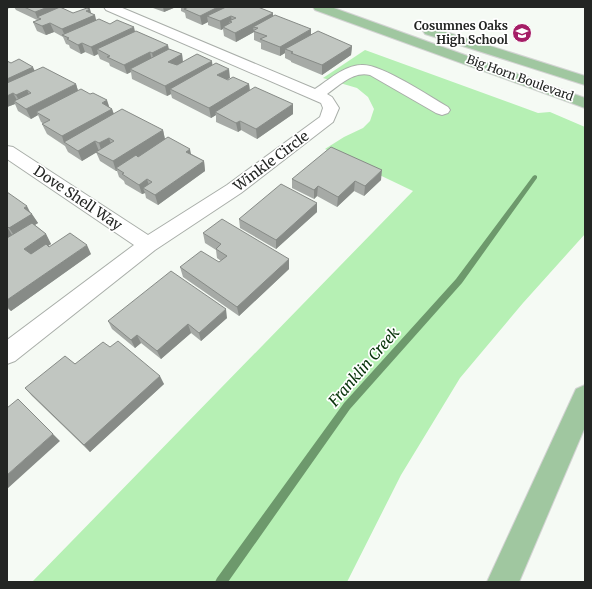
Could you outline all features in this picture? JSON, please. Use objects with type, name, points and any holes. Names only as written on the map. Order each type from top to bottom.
[{"type":"main road","name":"Big Horn Boulevard","points":[[318,7],[448,52],[585,103]]},
{"type":"main road","name":"Big Horn Boulevard","points":[[418,27],[585,81]]},
{"type":"main road","points":[[503,582],[585,397]]},
{"type":"street","name":"Winkle Circle","points":[[7,354],[148,245],[234,188],[327,119],[331,108],[327,100],[110,7]]},
{"type":"street","points":[[316,95],[348,73],[362,69],[375,72],[442,110]]},
{"type":"street","name":"Dove Shell Way","points":[[7,151],[148,245]]},
{"type":"green space","points":[[365,50],[538,113],[550,112],[585,127],[585,234],[523,303],[460,378],[401,475],[347,582],[32,582],[413,191],[325,149],[344,137],[363,128],[370,121],[374,109],[368,97],[357,88],[323,78]]},
{"type":"building","points":[[24,7],[48,7],[35,12]]},
{"type":"building","points":[[60,7],[73,13],[87,8],[90,9],[86,11],[95,15],[62,29],[50,23],[42,26],[33,22],[41,19],[37,17]]},
{"type":"building","points":[[189,7],[218,7],[200,16],[184,9]]},
{"type":"building","points":[[226,7],[258,7],[273,13],[235,33],[223,27],[232,22],[229,21],[236,18],[231,16],[220,21],[207,16]]},
{"type":"building","points":[[275,15],[311,29],[280,47],[260,39],[267,36],[253,31],[258,28],[253,27]]},
{"type":"building","points":[[99,19],[110,24],[117,20],[134,27],[91,47],[82,43],[78,45],[62,35]]},
{"type":"building","points":[[136,31],[168,45],[124,65],[107,57],[110,56],[97,49]]},
{"type":"building","points":[[318,31],[352,46],[322,65],[291,53],[293,52],[285,49]]},
{"type":"building","points":[[169,49],[182,54],[168,62],[177,65],[197,54],[212,61],[165,86],[130,69]]},
{"type":"building","points":[[19,59],[33,67],[7,79],[7,61],[11,63]]},
{"type":"building","points":[[216,63],[229,69],[217,75],[228,80],[233,77],[249,84],[209,108],[170,89]]},
{"type":"building","points":[[43,67],[76,84],[26,109],[14,101],[31,93],[27,90],[16,95],[13,93],[7,96],[7,83]]},
{"type":"building","points":[[255,87],[293,104],[256,129],[240,121],[236,123],[215,112]]},
{"type":"building","points":[[81,89],[107,100],[102,103],[112,109],[62,136],[42,124],[50,120],[36,112]]},
{"type":"building","points":[[122,109],[163,130],[113,161],[96,152],[114,141],[109,138],[99,143],[95,141],[78,151],[64,142]]},
{"type":"building","points":[[168,137],[190,149],[186,152],[204,161],[155,195],[143,188],[152,182],[147,179],[139,185],[122,174],[124,173],[116,168],[136,155],[138,157]]},
{"type":"building","points":[[331,147],[382,170],[365,186],[355,181],[338,197],[318,186],[314,190],[292,179]]},
{"type":"building","points":[[281,184],[317,203],[276,240],[239,219]]},
{"type":"building","points":[[7,192],[27,206],[24,208],[32,214],[9,228],[7,226]]},
{"type":"building","points":[[222,219],[289,259],[237,307],[180,267],[201,251],[219,262],[227,256],[216,249],[221,244],[203,233]]},
{"type":"building","points":[[32,223],[46,234],[24,249],[31,254],[46,244],[49,247],[70,233],[87,245],[7,300],[7,238]]},
{"type":"building","points":[[171,271],[226,309],[199,333],[188,324],[157,351],[137,335],[131,340],[108,321]]},
{"type":"building","points":[[118,341],[160,376],[84,445],[25,388],[65,356],[75,364],[103,342],[110,347]]},
{"type":"building","points":[[18,399],[53,434],[7,475],[7,408]]},
{"type":"waterway","name":"Franklin Creek","points":[[221,582],[347,406],[459,281],[535,177]]},
{"type":"place","name":"Cosumnes Oaks High School","points":[[522,33]]}]
